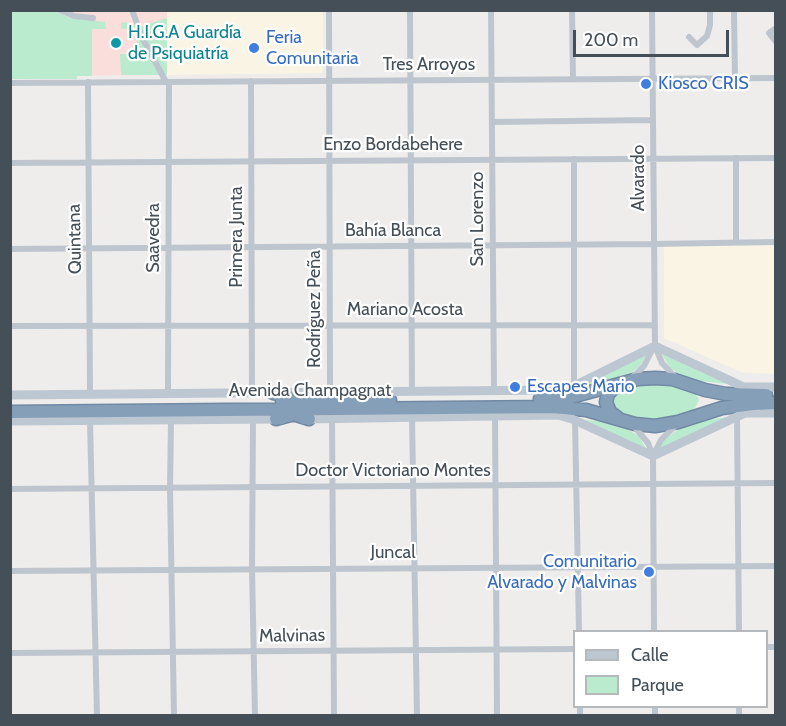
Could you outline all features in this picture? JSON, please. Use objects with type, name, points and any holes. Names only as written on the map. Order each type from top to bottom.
[{"type":"highway","name":"Avenida Champagnat","points":[[386,405],[558,399],[647,378],[672,379],[736,395],[776,395]]},
{"type":"highway","points":[[689,384],[699,392],[702,403],[699,410],[689,418]]},
{"type":"highway","points":[[616,386],[608,394],[606,402],[610,412],[619,420]]},
{"type":"highway","points":[[352,405],[370,396],[386,405]]},
{"type":"highway","points":[[276,406],[292,398],[310,405]]},
{"type":"highway","name":"Avenida Champagnat","points":[[10,403],[276,406]]},
{"type":"highway","name":"Avenida Champagnat","points":[[10,412],[310,405],[559,407],[586,410],[619,420],[655,426],[742,405],[776,404]]},
{"type":"highway","points":[[276,406],[294,415],[310,405]]},
{"type":"highway","points":[[352,405],[369,413],[386,405]]},
{"type":"street","points":[[60,10],[74,16],[93,18]]},
{"type":"street","points":[[132,10],[143,39],[167,82]]},
{"type":"street","name":"Rodríguez Peña","points":[[329,10],[334,716]]},
{"type":"street","points":[[410,10],[412,392]]},
{"type":"street","name":"San Lorenzo","points":[[491,10],[494,390]]},
{"type":"street","points":[[572,10],[573,79]]},
{"type":"street","name":"Alvarado","points":[[652,10],[655,346]]},
{"type":"street","points":[[689,37],[697,45],[707,36],[710,10]]},
{"type":"street","points":[[734,11],[735,78]]},
{"type":"street","points":[[776,28],[769,33],[776,42]]},
{"type":"street","name":"Tres Arroyos","points":[[10,82],[776,78]]},
{"type":"street","name":"Primera Junta","points":[[251,81],[252,393]]},
{"type":"street","name":"Quintana","points":[[88,82],[90,394]]},
{"type":"street","name":"Saavedra","points":[[167,82],[168,394]]},
{"type":"street","points":[[492,122],[653,120]]},
{"type":"street","points":[[736,158],[736,242]]},
{"type":"street","name":"Enzo Bordabehere","points":[[10,163],[776,158]]},
{"type":"street","points":[[574,159],[574,386]]},
{"type":"street","name":"Bahía Blanca","points":[[10,249],[776,242]]},
{"type":"street","name":"Mariano Acosta","points":[[10,326],[655,325]]},
{"type":"street","points":[[655,346],[666,368],[689,384]]},
{"type":"street","points":[[616,386],[640,370],[655,346]]},
{"type":"street","name":"Avenida Champagnat","points":[[559,390],[574,386],[655,346],[744,387]]},
{"type":"street","name":"Avenida Champagnat","points":[[689,384],[776,387]]},
{"type":"street","name":"Avenida Champagnat","points":[[386,405],[412,392],[559,390],[616,386]]},
{"type":"street","name":"Avenida Champagnat","points":[[10,395],[252,393],[276,406]]},
{"type":"street","name":"Avenida Champagnat","points":[[10,421],[253,420],[276,406],[352,405]]},
{"type":"street","name":"Avenida Champagnat","points":[[386,405],[412,417],[558,415],[619,420]]},
{"type":"street","name":"Avenida Champagnat","points":[[689,418],[776,413]]},
{"type":"street","name":"Avenida Champagnat","points":[[558,415],[575,420],[653,456],[741,415]]},
{"type":"street","points":[[739,630],[738,483],[741,415]]},
{"type":"street","points":[[495,416],[497,716]]},
{"type":"street","points":[[412,417],[417,716]]},
{"type":"street","points":[[653,456],[664,436],[689,418]]},
{"type":"street","points":[[253,420],[252,569],[255,716]]},
{"type":"street","points":[[575,420],[579,630]]},
{"type":"street","points":[[619,420],[642,434],[653,456],[654,630]]},
{"type":"street","points":[[90,421],[97,716]]},
{"type":"street","points":[[171,421],[174,716]]},
{"type":"street","name":"Doctor Victoriano Montes","points":[[10,489],[776,483]]},
{"type":"street","name":"Juncal","points":[[10,571],[776,566]]},
{"type":"street","name":"Malvinas","points":[[10,653],[573,649]]},
{"type":"shaded area","points":[[10,11],[167,11],[167,75],[11,76]]},
{"type":"shaded area","points":[[167,11],[323,11],[323,71],[321,73],[167,75]]},
{"type":"shaded area","points":[[664,243],[775,244],[775,374],[743,373],[664,338]]},
{"type":"green space","points":[[10,11],[55,11],[70,18],[105,22],[106,29],[92,29],[92,76],[77,76],[77,79],[11,79]]},
{"type":"green space","points":[[167,18],[167,75],[165,75],[140,27]]},
{"type":"green space","points":[[121,22],[135,26],[160,75],[121,75],[120,54],[137,54],[137,32],[135,29],[121,29]]},
{"type":"green space","points":[[660,351],[728,384],[697,381],[682,376],[670,368]]},
{"type":"green space","points":[[648,352],[640,366],[630,374],[605,383],[578,387]]},
{"type":"green space","points":[[666,382],[695,392],[699,400],[695,408],[685,415],[649,422],[615,413],[610,398],[615,392],[631,385]]},
{"type":"green space","points":[[729,417],[658,451],[662,442],[682,426],[703,420]]},
{"type":"green space","points":[[579,419],[604,422],[627,429],[639,436],[648,452]]},
{"type":"place","name":"H.I.G.A Guardía de Psiquiatría","points":[[116,43]]},
{"type":"place","name":"Feria Comunitaria","points":[[254,48]]},
{"type":"place","name":"Kiosco CRIS","points":[[646,84]]},
{"type":"place","name":"Escapes Mario","points":[[515,387]]},
{"type":"place","name":"Comunitario Alvarado y Malvinas","points":[[649,572]]}]
